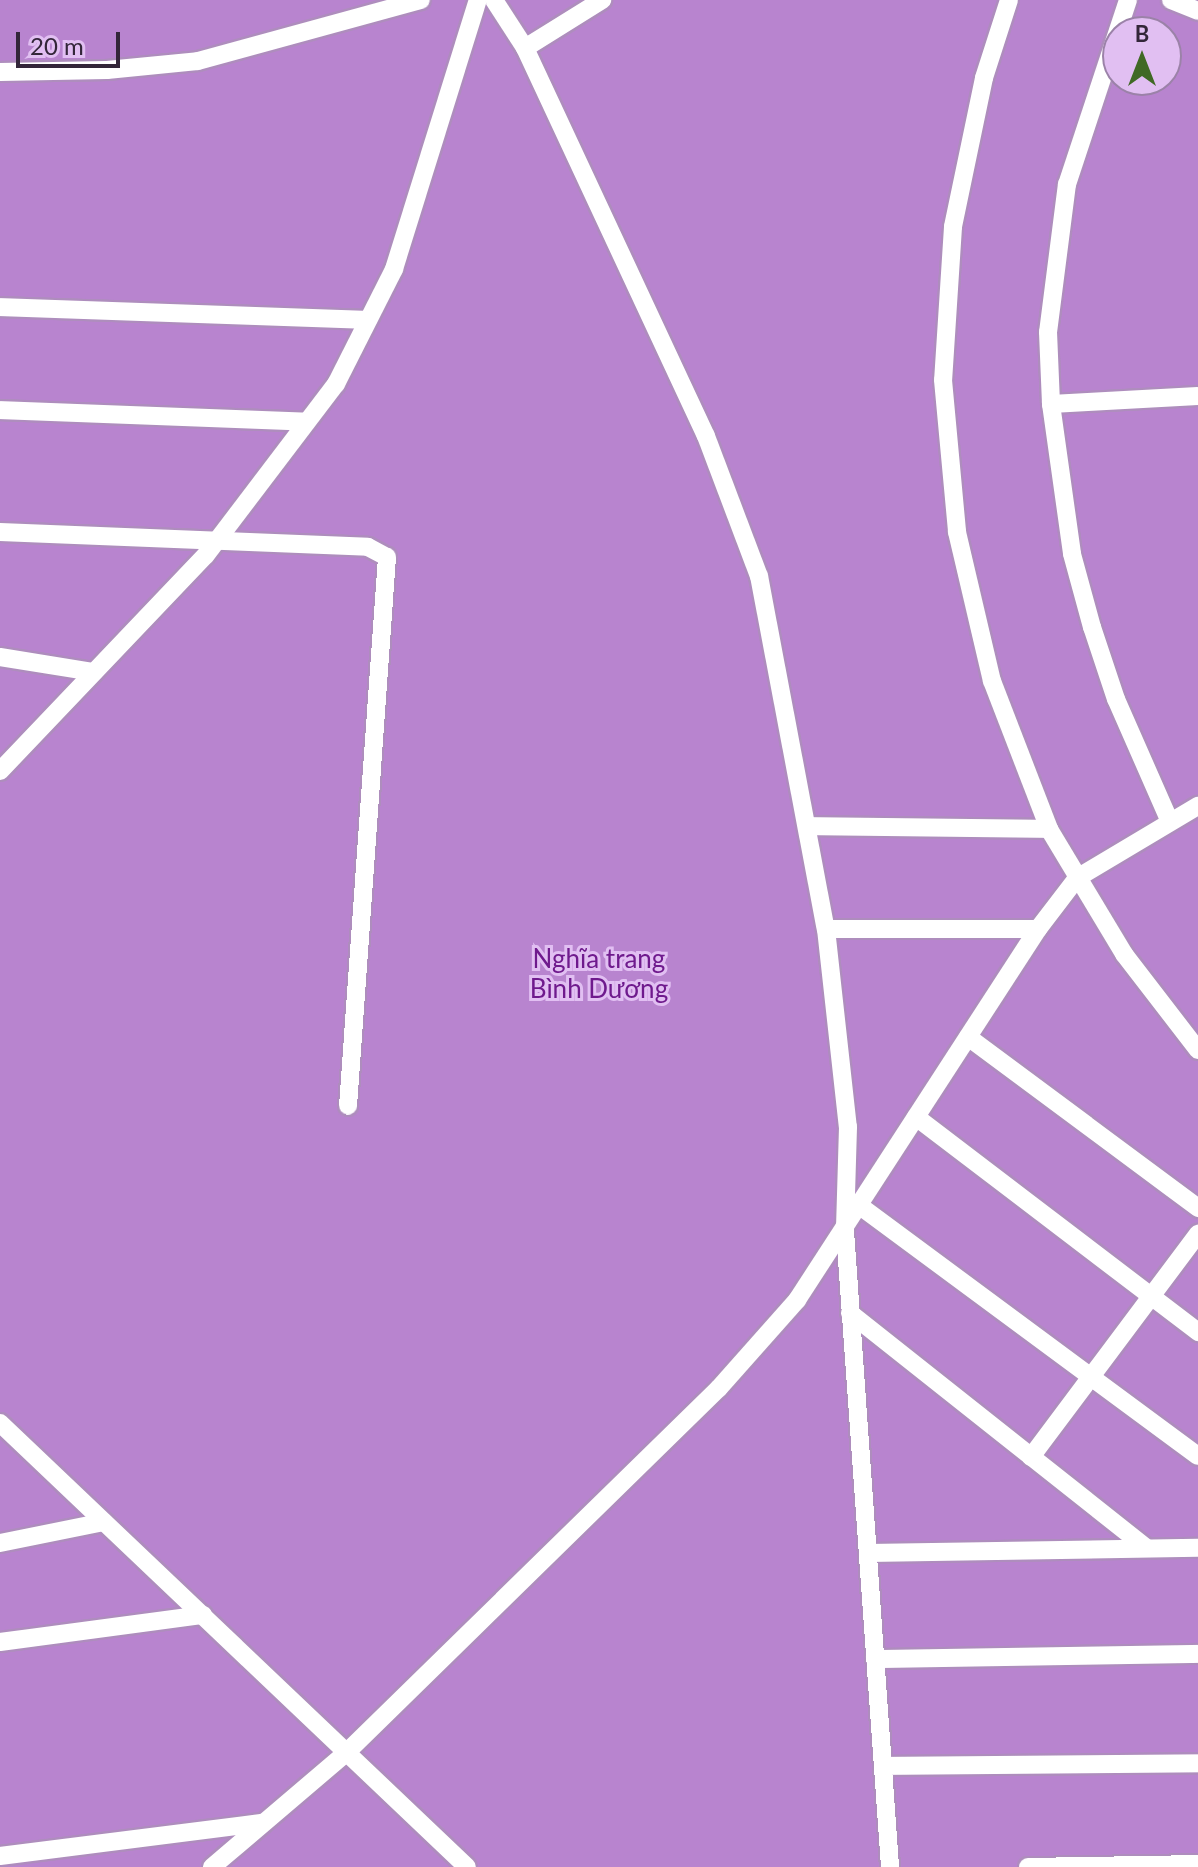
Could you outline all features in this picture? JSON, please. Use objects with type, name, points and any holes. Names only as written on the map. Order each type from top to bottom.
[{"type":"lane","points":[[0,72],[107,70],[198,61],[421,0]]},
{"type":"lane","points":[[0,771],[217,540],[336,384],[368,320],[411,220],[478,0]]},
{"type":"lane","points":[[494,0],[525,48],[706,436],[759,576],[826,929],[848,1127],[845,1231],[890,1867]]},
{"type":"lane","points":[[525,48],[602,0]]},
{"type":"lane","points":[[1009,0],[965,152],[945,303],[943,380],[953,502],[971,607],[1012,739],[1049,829],[1124,954],[1198,1050]]},
{"type":"lane","points":[[1128,0],[1067,184],[1048,332],[1051,404],[1067,524],[1092,627],[1116,699],[1170,822]]},
{"type":"lane","points":[[1171,0],[1198,11]]},
{"type":"lane","points":[[0,307],[368,320]]},
{"type":"lane","points":[[1051,404],[1198,396]]},
{"type":"lane","points":[[0,410],[306,422]]},
{"type":"lane","points":[[0,532],[368,547],[387,557],[348,1106]]},
{"type":"lane","points":[[0,657],[94,672]]},
{"type":"lane","points":[[212,1867],[346,1753],[719,1388],[797,1300],[845,1231],[1038,929],[1077,878],[1198,806]]},
{"type":"lane","points":[[807,826],[1049,829]]},
{"type":"lane","points":[[826,929],[1038,929]]},
{"type":"lane","points":[[968,1037],[1198,1208]]},
{"type":"lane","points":[[916,1117],[1198,1332]]},
{"type":"lane","points":[[860,1206],[1198,1456]]},
{"type":"lane","points":[[1031,1457],[1198,1234]]},
{"type":"lane","points":[[850,1313],[1146,1548]]},
{"type":"lane","points":[[0,1423],[467,1867]]},
{"type":"lane","points":[[0,1543],[104,1522]]},
{"type":"lane","points":[[868,1553],[1198,1548]]},
{"type":"lane","points":[[0,1642],[203,1615]]},
{"type":"lane","points":[[875,1659],[1198,1654]]},
{"type":"lane","points":[[883,1766],[1198,1763]]},
{"type":"lane","points":[[0,1856],[264,1823]]},
{"type":"lane","points":[[1028,1867],[1198,1864]]},
{"type":"green space","name":"Nghĩa trang Bình Dương","points":[[0,0],[1198,0],[1198,1867],[0,1867]]}]
